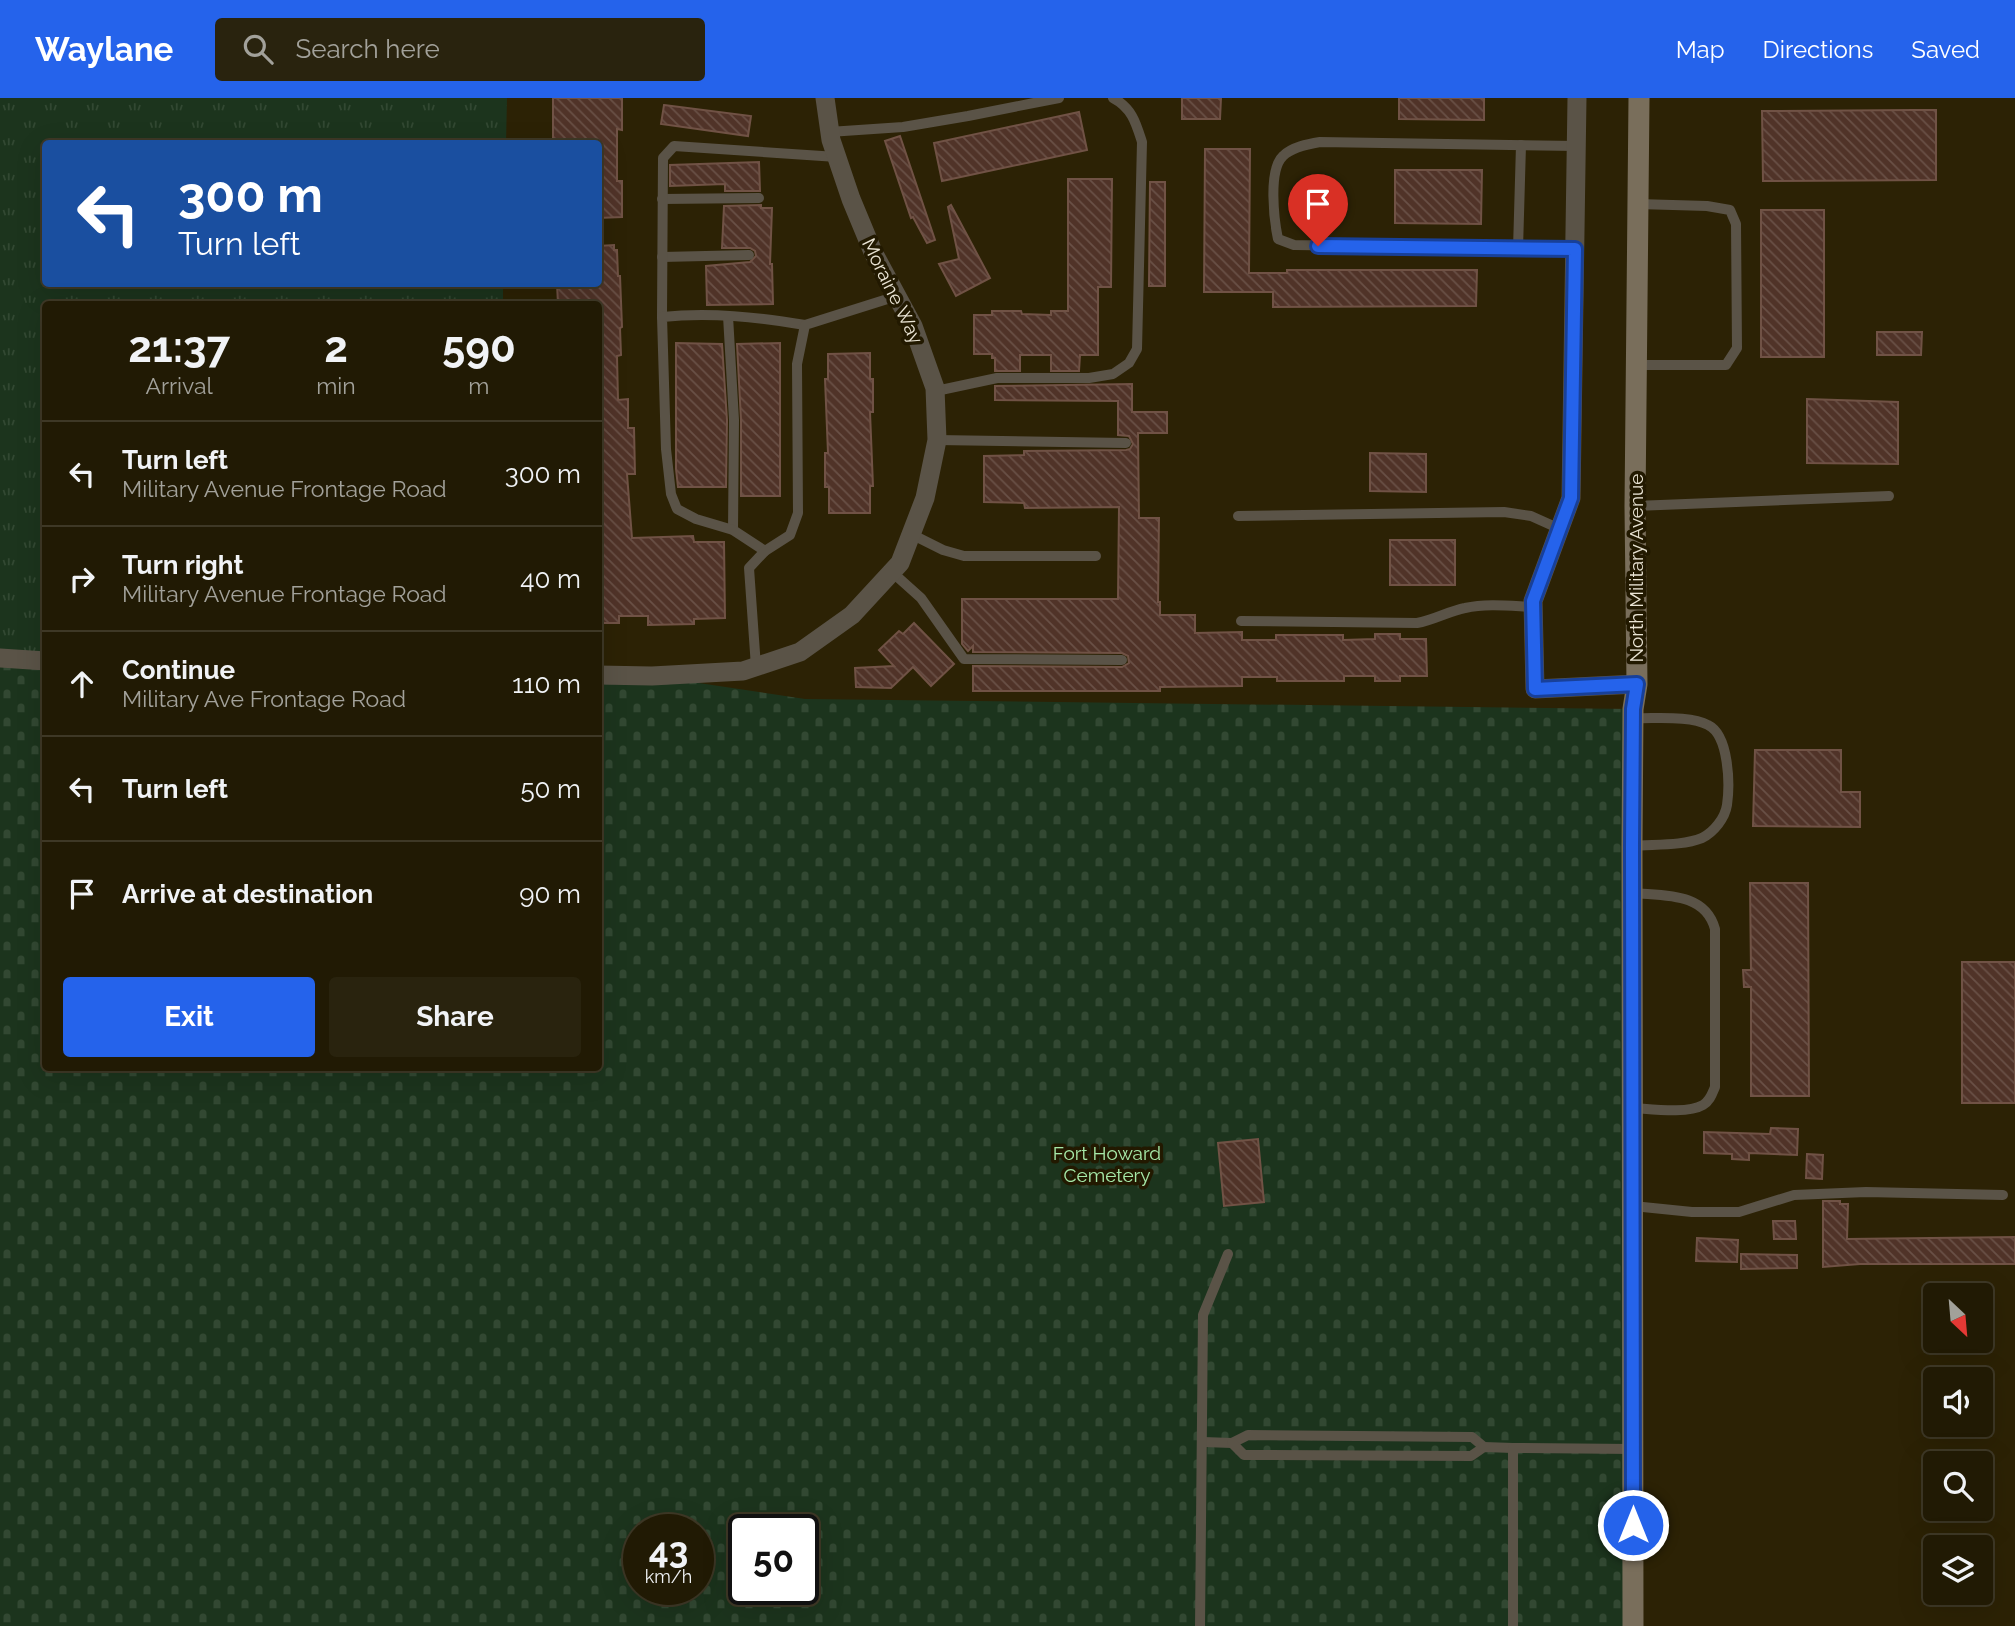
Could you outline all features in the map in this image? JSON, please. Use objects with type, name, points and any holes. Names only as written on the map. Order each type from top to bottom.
[{"type":"main road","name":"North Military Avenue","points":[[1633,1626],[1632,846],[1633,718],[1637,684],[1635,506],[1639,98]]},
{"type":"street","name":"Moraine Way","points":[[602,675],[652,676],[743,671],[800,652],[852,615],[900,563],[925,498],[937,440],[936,391],[913,326],[873,252],[836,157],[829,132],[825,98]]},
{"type":"street","points":[[1577,98],[1571,498],[1533,601],[1535,689],[1637,684]]},
{"type":"street","points":[[0,658],[42,661]]},
{"type":"lane","points":[[829,132],[903,127],[1059,98]]},
{"type":"lane","points":[[936,391],[997,379],[1089,378],[1113,374],[1129,363],[1137,349],[1142,142],[1135,119],[1123,103],[1113,98]]},
{"type":"lane","points":[[1575,249],[1294,245],[1278,239],[1274,219],[1275,168],[1283,155],[1300,146],[1320,142],[1576,146]]},
{"type":"lane","points":[[1518,249],[1521,145]]},
{"type":"lane","points":[[765,551],[733,530],[696,519],[677,509],[671,494],[666,449],[662,317],[663,158],[674,146],[836,157]]},
{"type":"lane","points":[[662,199],[759,198]]},
{"type":"lane","points":[[1637,365],[1726,365],[1737,348],[1736,224],[1730,210],[1707,206],[1638,204]]},
{"type":"lane","points":[[662,257],[749,255]]},
{"type":"lane","points":[[662,317],[693,314],[805,325],[897,296]]},
{"type":"lane","points":[[728,316],[734,420],[733,530]]},
{"type":"lane","points":[[756,667],[749,568],[765,551],[790,535],[798,513],[797,365],[805,325]]},
{"type":"lane","points":[[937,440],[1126,443]]},
{"type":"lane","points":[[1635,506],[1889,496]]},
{"type":"lane","points":[[1238,516],[1504,512],[1531,516],[1560,529]]},
{"type":"lane","points":[[911,534],[943,550],[964,556],[1096,556]]},
{"type":"lane","points":[[892,572],[921,598],[964,659],[1122,660]]},
{"type":"lane","points":[[1241,621],[1417,623],[1479,605],[1533,607]]},
{"type":"lane","points":[[1632,846],[1685,842],[1703,837],[1718,826],[1727,806],[1726,752],[1721,736],[1709,725],[1691,720],[1633,718]]},
{"type":"lane","points":[[1633,893],[1692,901],[1705,909],[1712,919],[1715,929],[1715,1087],[1710,1099],[1702,1106],[1690,1109],[1633,1108]]},
{"type":"lane","points":[[1633,1206],[1692,1212],[1739,1212],[1794,1195],[1866,1192],[2003,1195]]},
{"type":"lane","points":[[1200,1626],[1203,1315],[1228,1254]]},
{"type":"lane","points":[[1203,1442],[1232,1443],[1248,1435],[1472,1437],[1484,1447]]},
{"type":"lane","points":[[1232,1443],[1244,1455],[1471,1456],[1484,1447],[1633,1449]]},
{"type":"lane","points":[[1513,1448],[1513,1626]]},
{"type":"green space","points":[[0,98],[507,98],[506,140],[42,140],[42,287],[503,287],[503,301],[42,301],[42,660],[0,659]]},
{"type":"green space","name":"Fort Howard Cemetery","points":[[0,658],[42,661],[42,1071],[602,1071],[602,675],[652,676],[805,699],[1633,709],[1633,1626],[0,1626]]},
{"type":"building","points":[[553,98],[622,98],[622,130],[617,129],[617,181],[622,181],[622,217],[602,218],[602,140],[553,140]]},
{"type":"building","points":[[1182,98],[1221,98],[1220,119],[1182,119]]},
{"type":"building","points":[[1399,98],[1484,98],[1484,120],[1399,119]]},
{"type":"building","points":[[664,105],[751,116],[748,136],[661,124]]},
{"type":"building","points":[[1936,110],[1936,180],[1763,181],[1762,111]]},
{"type":"building","points":[[1079,112],[1087,150],[942,181],[934,143]]},
{"type":"building","points":[[900,136],[935,240],[927,243],[913,217],[911,218],[885,141]]},
{"type":"building","points":[[1205,149],[1250,149],[1249,273],[1287,273],[1287,270],[1477,270],[1476,306],[1273,307],[1273,292],[1204,292]]},
{"type":"building","points":[[759,162],[760,191],[725,191],[725,184],[670,186],[670,165]]},
{"type":"building","points":[[1395,170],[1482,170],[1481,224],[1395,223]]},
{"type":"building","points":[[1068,179],[1112,179],[1111,287],[1098,287],[1098,355],[1080,355],[1079,371],[1051,371],[1051,355],[1020,355],[1020,371],[995,371],[995,358],[992,358],[992,354],[974,354],[974,315],[992,315],[992,311],[1021,311],[1022,314],[1051,315],[1051,311],[1068,311]]},
{"type":"building","points":[[1150,182],[1165,182],[1165,286],[1149,286]]},
{"type":"building","points":[[761,205],[761,208],[772,208],[770,264],[773,304],[707,305],[706,266],[750,262],[756,256],[755,251],[750,248],[722,248],[724,206]]},
{"type":"building","points":[[951,205],[990,278],[956,296],[939,264],[959,259],[948,207]]},
{"type":"building","points":[[1761,210],[1824,210],[1824,357],[1761,357]]},
{"type":"building","points":[[614,245],[614,250],[617,250],[620,276],[622,327],[621,355],[617,356],[618,400],[628,399],[628,428],[634,428],[635,474],[627,474],[632,538],[693,536],[694,542],[724,542],[725,618],[694,619],[694,624],[648,625],[648,616],[619,616],[619,623],[602,623],[602,301],[558,301],[557,287],[602,287],[602,246]]},
{"type":"building","points":[[1877,332],[1922,332],[1921,355],[1877,355]]},
{"type":"building","points":[[676,343],[722,344],[727,420],[726,487],[678,487]]},
{"type":"building","points":[[780,343],[780,496],[741,496],[737,344]]},
{"type":"building","points":[[870,353],[870,379],[873,379],[873,412],[870,412],[873,486],[870,486],[870,513],[829,513],[829,487],[825,487],[825,453],[828,453],[825,379],[828,379],[828,354]]},
{"type":"building","points":[[1132,384],[1132,412],[1167,412],[1167,433],[1138,433],[1139,518],[1159,518],[1160,615],[1195,615],[1195,633],[1242,632],[1242,640],[1276,640],[1276,635],[1343,635],[1343,640],[1375,639],[1375,634],[1400,634],[1400,639],[1426,639],[1427,676],[1400,676],[1400,681],[1375,681],[1375,676],[1344,676],[1344,681],[1277,681],[1277,677],[1242,677],[1242,686],[1160,687],[1160,691],[973,691],[973,666],[1122,667],[1129,663],[1128,656],[1122,653],[973,652],[973,646],[968,651],[962,644],[962,599],[1118,599],[1119,507],[1025,508],[1024,503],[984,502],[984,456],[1024,455],[1024,451],[1126,450],[1133,444],[1129,436],[1118,435],[1118,401],[995,400],[995,386]]},
{"type":"building","points":[[1807,399],[1898,402],[1898,464],[1807,463]]},
{"type":"building","points":[[1370,453],[1426,454],[1426,492],[1370,491]]},
{"type":"building","points":[[1390,540],[1455,540],[1455,585],[1390,585]]},
{"type":"building","points":[[914,623],[954,664],[931,686],[913,667],[891,688],[856,687],[855,668],[894,666],[879,650],[899,631],[903,634]]},
{"type":"building","points":[[1755,750],[1841,750],[1841,792],[1860,792],[1860,827],[1753,826]]},
{"type":"building","points":[[1750,883],[1808,883],[1809,1096],[1751,1096],[1751,987],[1744,987],[1743,970],[1751,970]]},
{"type":"building","points":[[1962,962],[2015,962],[2015,1103],[1962,1103]]},
{"type":"building","points":[[1771,1128],[1798,1129],[1797,1155],[1749,1153],[1749,1160],[1732,1159],[1732,1154],[1704,1153],[1704,1132],[1770,1134]]},
{"type":"building","points":[[1258,1139],[1264,1202],[1224,1206],[1218,1143]]},
{"type":"building","points":[[1807,1154],[1823,1155],[1822,1179],[1806,1178]]},
{"type":"building","points":[[1823,1201],[1848,1204],[1847,1239],[2015,1237],[2015,1264],[1860,1264],[1823,1267]]},
{"type":"building","points":[[1773,1221],[1795,1221],[1796,1239],[1774,1239]]},
{"type":"building","points":[[1697,1238],[1738,1240],[1737,1262],[1696,1261]]},
{"type":"building","points":[[1741,1254],[1797,1255],[1797,1268],[1741,1269]]},
{"type":"route","points":[[1318,246],[1575,249],[1571,498],[1533,601],[1535,689],[1637,684],[1633,709],[1632,846],[1633,1525]]}]
